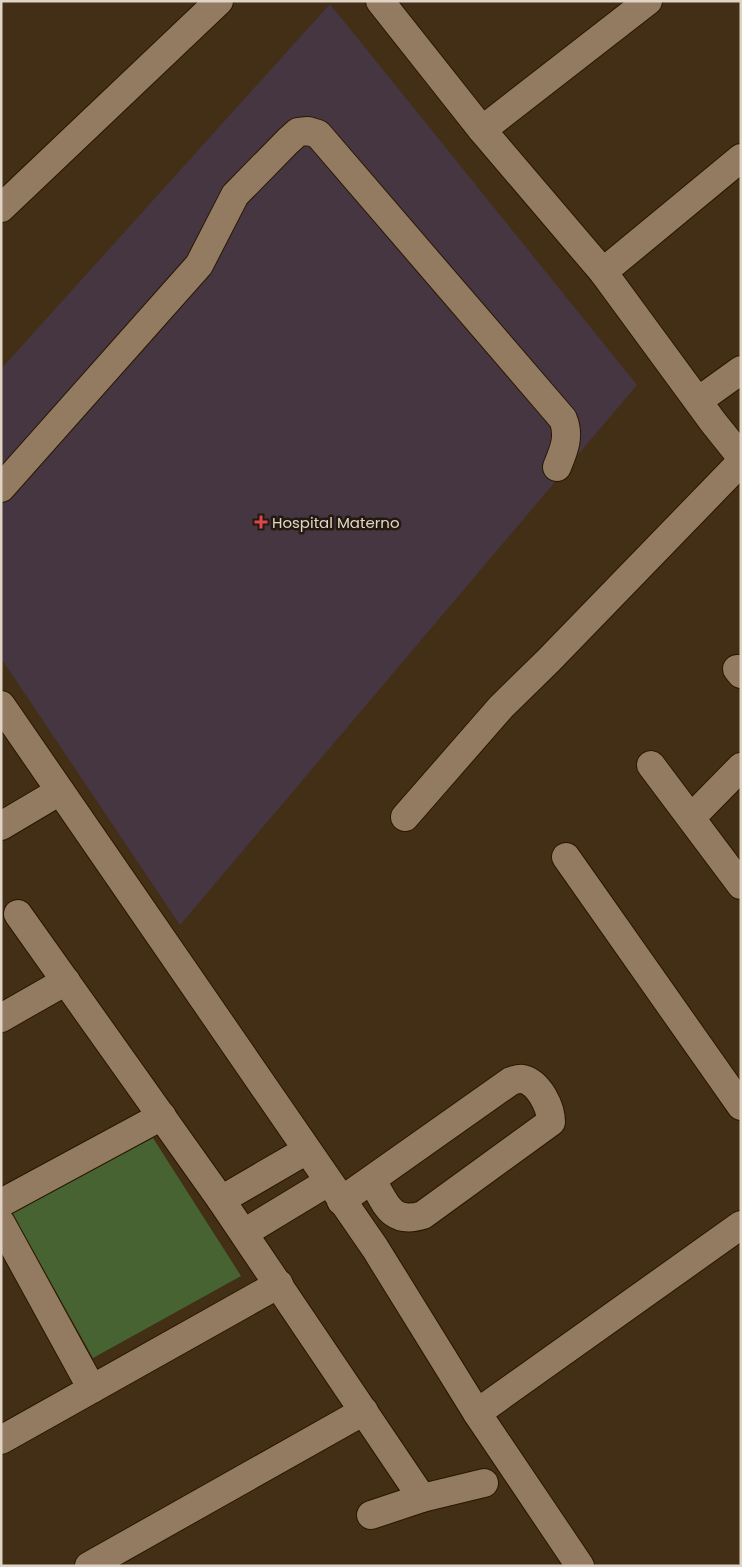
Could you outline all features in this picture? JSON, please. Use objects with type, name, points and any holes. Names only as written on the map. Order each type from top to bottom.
[{"type":"street","points":[[1,208],[219,1]]},
{"type":"street","points":[[380,1],[482,130],[602,272],[741,457]]},
{"type":"street","points":[[482,130],[648,1]]},
{"type":"street","points":[[1,488],[199,265],[235,195],[288,140],[298,132],[308,131],[318,134],[563,419],[567,429],[565,449],[557,467]]},
{"type":"street","points":[[602,272],[741,158]]},
{"type":"street","points":[[698,401],[741,370]]},
{"type":"street","points":[[405,817],[501,707],[741,462]]},
{"type":"street","points":[[1,705],[375,1248],[477,1414],[580,1566]]},
{"type":"street","points":[[651,765],[741,884]]},
{"type":"street","points":[[692,817],[741,767]]},
{"type":"street","points":[[1,826],[60,791]]},
{"type":"street","points":[[566,857],[741,1106]]},
{"type":"street","points":[[18,914],[244,1233],[422,1498]]},
{"type":"street","points":[[1,1018],[66,981]]},
{"type":"street","points":[[244,1233],[335,1192],[372,1180],[511,1081],[522,1079],[532,1083],[549,1104],[551,1122],[423,1215],[409,1219],[375,1248]]},
{"type":"street","points":[[1,1203],[162,1116]]},
{"type":"street","points":[[221,1200],[307,1150]]},
{"type":"street","points":[[372,1180],[388,1206],[398,1217],[409,1219]]},
{"type":"street","points":[[1,1223],[92,1389]]},
{"type":"street","points":[[477,1414],[741,1225]]},
{"type":"street","points":[[1,1440],[279,1284]]},
{"type":"street","points":[[89,1566],[364,1411]]},
{"type":"street","points":[[371,1515],[422,1498],[484,1483]]},
{"type":"shaded area","name":"Hospital Materno","points":[[330,4],[637,385],[180,925],[1,658],[1,369]]},
{"type":"green space","points":[[153,1138],[241,1276],[93,1358],[11,1211]]},
{"type":"place","name":"Hospital Materno","points":[[261,522]]}]
